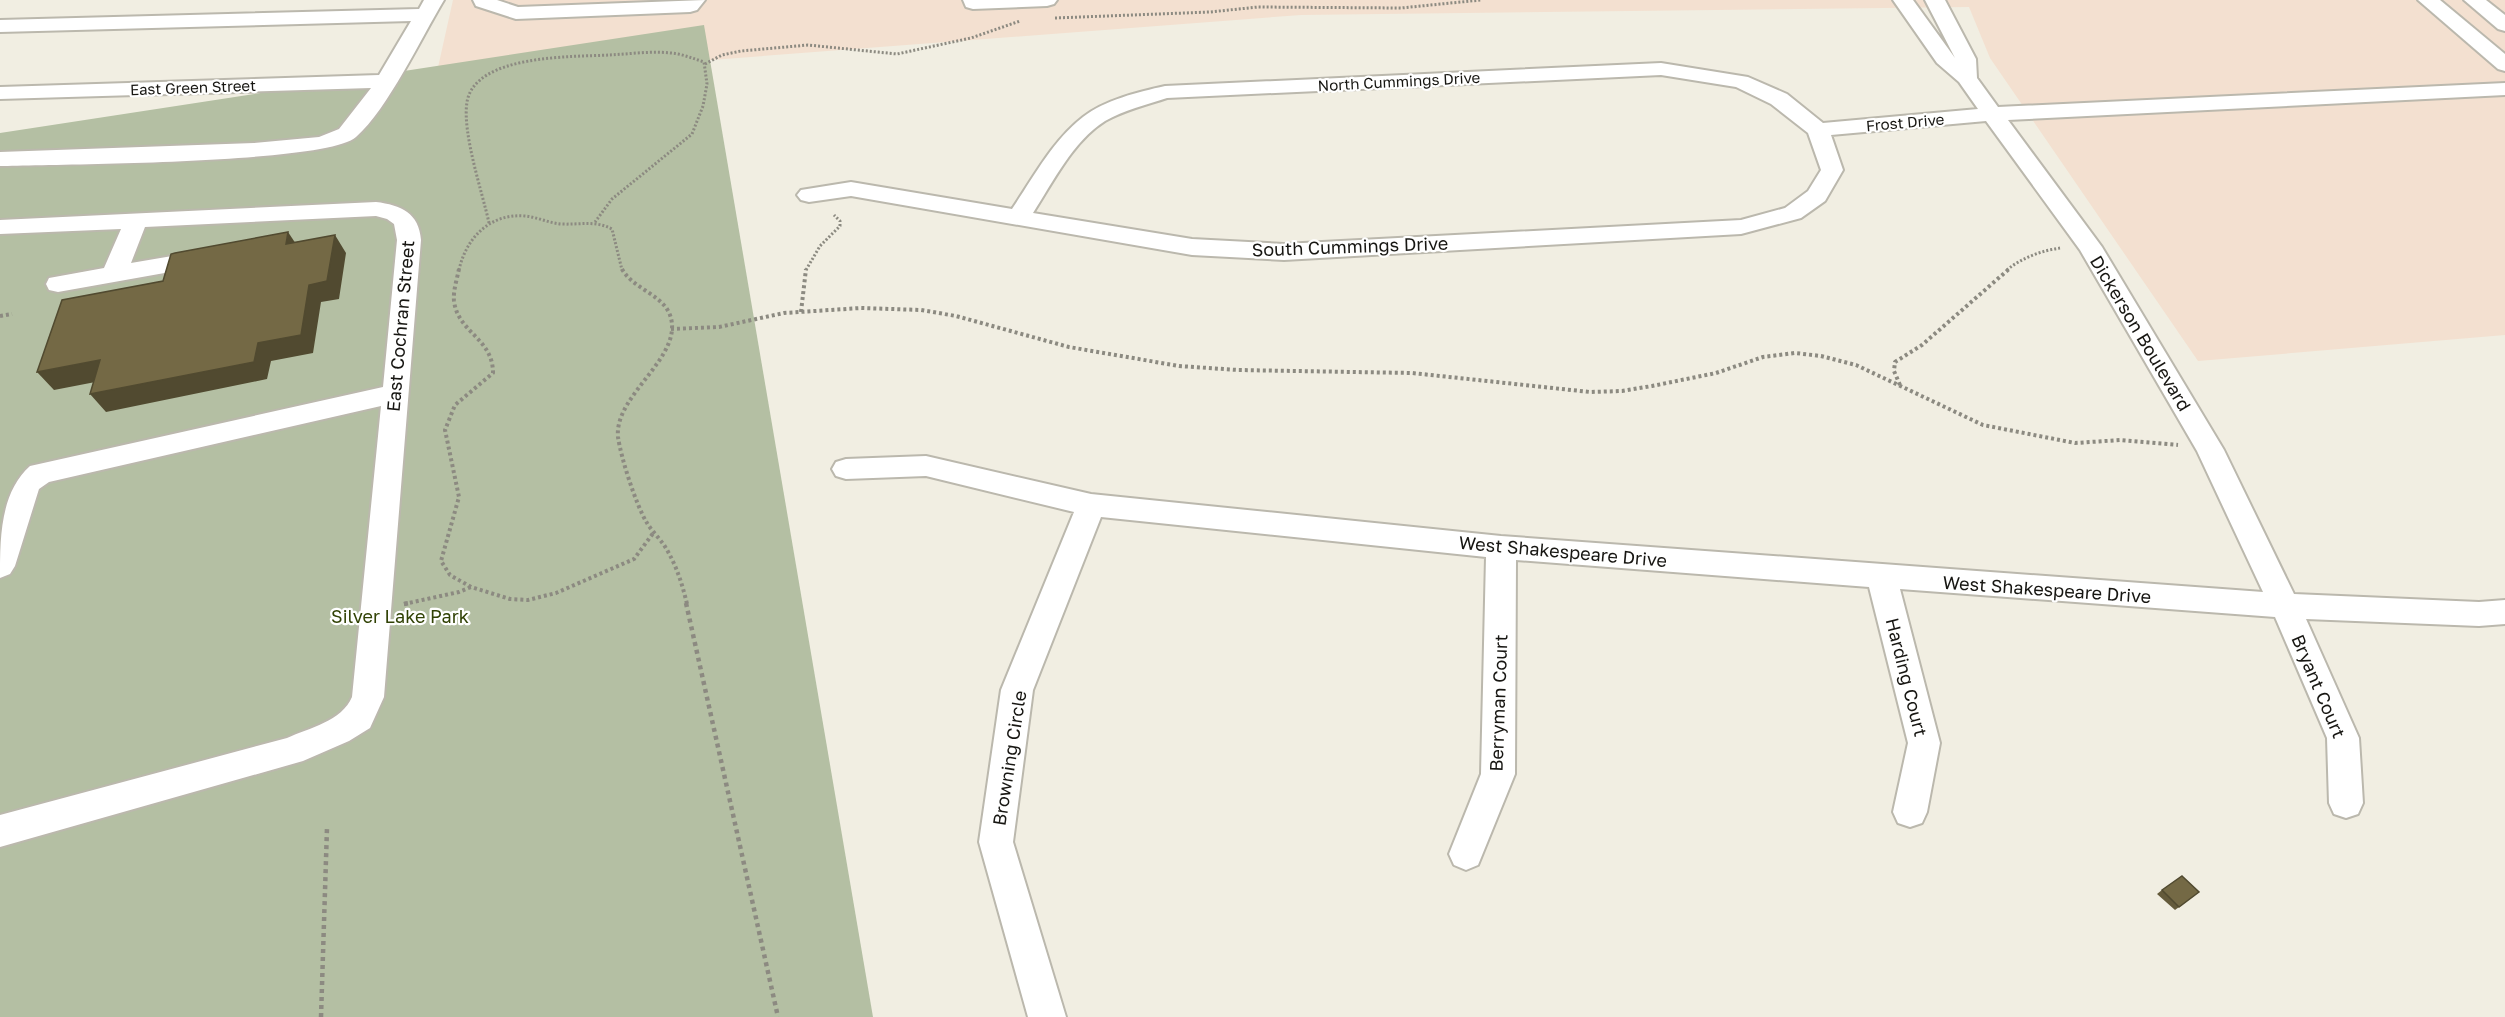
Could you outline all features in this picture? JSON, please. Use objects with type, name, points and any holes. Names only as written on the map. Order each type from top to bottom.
[{"type":"street","points":[[483,0],[483,2],[516,13],[690,6],[695,0]]},
{"type":"street","points":[[973,0],[973,3],[1049,9]]},
{"type":"street","name":"Dickerson Boulevard","points":[[1904,0],[1944,59],[1966,78],[2090,247],[2210,450],[2285,606]]},
{"type":"street","name":"Dickerson Boulevard","points":[[1935,0],[1966,59],[1966,78]]},
{"type":"street","points":[[2428,0],[2505,65]]},
{"type":"street","points":[[2474,0],[2505,25]]},
{"type":"street","points":[[0,26],[104,25],[429,7]]},
{"type":"street","points":[[0,159],[254,150],[323,143],[347,134],[374,101],[429,7]]},
{"type":"street","name":"North Cummings Drive","points":[[1018,217],[1068,147],[1091,121],[1120,106],[1165,92],[1661,69],[1741,81],[1779,99],[1818,130]]},
{"type":"street","name":"East Green Street","points":[[0,93],[385,81]]},
{"type":"street","name":"Frost Drive","points":[[1818,130],[1991,114],[2505,89]]},
{"type":"street","name":"South Cummings Drive","points":[[809,195],[851,189],[1192,247],[1284,252],[1742,227],[1793,213],[1817,196],[1832,170],[1818,130]]},
{"type":"street","name":"East Cochran Street","points":[[0,226],[376,209],[400,215],[407,222],[409,240],[377,612],[368,697],[359,718],[338,731],[291,751],[0,831]]},
{"type":"street","points":[[114,274],[136,220]]},
{"type":"street","points":[[58,284],[178,262]]},
{"type":"street","points":[[0,566],[27,484],[40,473],[394,394]]},
{"type":"street","name":"West Shakespeare Drive","points":[[846,470],[926,466],[1091,505],[1501,547],[2285,606],[2479,614],[2505,612]]},
{"type":"street","name":"Browning Circle","points":[[1047,1017],[996,842],[1017,690],[1091,505]]},
{"type":"street","name":"Berryman Court","points":[[1466,854],[1498,774],[1501,547]]},
{"type":"street","name":"Harding Court","points":[[1882,577],[1924,743],[1910,812]]},
{"type":"street","name":"Bryant Court","points":[[2285,606],[2343,738],[2346,803]]},
{"type":"path","points":[[1049,9],[1210,12],[1258,7],[1401,9],[1481,0]]},
{"type":"path","points":[[489,223],[468,132],[467,101],[477,83],[513,63],[560,56],[677,54],[705,63],[731,53],[798,46],[897,54],[971,39],[1022,20]]},
{"type":"path","points":[[595,222],[612,199],[692,134],[703,106],[707,84],[705,63]]},
{"type":"path","points":[[801,312],[806,266],[820,246],[840,226],[840,221],[834,215]]},
{"type":"path","points":[[654,532],[633,559],[556,594],[528,600],[519,600],[471,587],[450,575],[441,561],[459,497],[445,430],[455,405],[493,373],[495,362],[492,351],[457,317],[453,300],[460,261],[466,247],[479,230],[489,223],[509,216],[525,216],[565,224],[595,222],[612,229],[621,267],[627,278],[666,307],[672,324],[671,329],[657,363],[618,424],[618,440],[647,523],[671,553],[682,583],[778,1017]]},
{"type":"path","points":[[1900,386],[1894,371],[1895,362],[1922,345],[2013,265],[2046,250],[2061,248]]},
{"type":"path","points":[[671,329],[719,327],[801,312],[861,308],[921,310],[956,316],[1070,347],[1179,366],[1238,370],[1412,373],[1540,388],[1601,392],[1652,386],[1716,373],[1763,357],[1795,353],[1821,356],[1856,365],[1983,425],[2075,443],[2121,440],[2178,445]]},
{"type":"path","points":[[0,316],[12,314]]},
{"type":"path","points":[[377,612],[471,587]]},
{"type":"path","points":[[321,1017],[327,828]]},
{"type":"shaded area","points":[[453,0],[2505,0],[2505,335],[2198,361],[1990,58],[1969,7],[1301,15],[435,81]]},
{"type":"green space","name":"Silver Lake Park","points":[[704,25],[873,1017],[0,1017],[0,133]]},
{"type":"building","points":[[288,232],[286,244],[335,235],[327,281],[309,285],[301,335],[258,343],[254,362],[90,394],[100,360],[37,372],[62,300],[163,281],[171,254]]},
{"type":"building","points":[[2182,876],[2199,892],[2179,907],[2162,890]]}]
